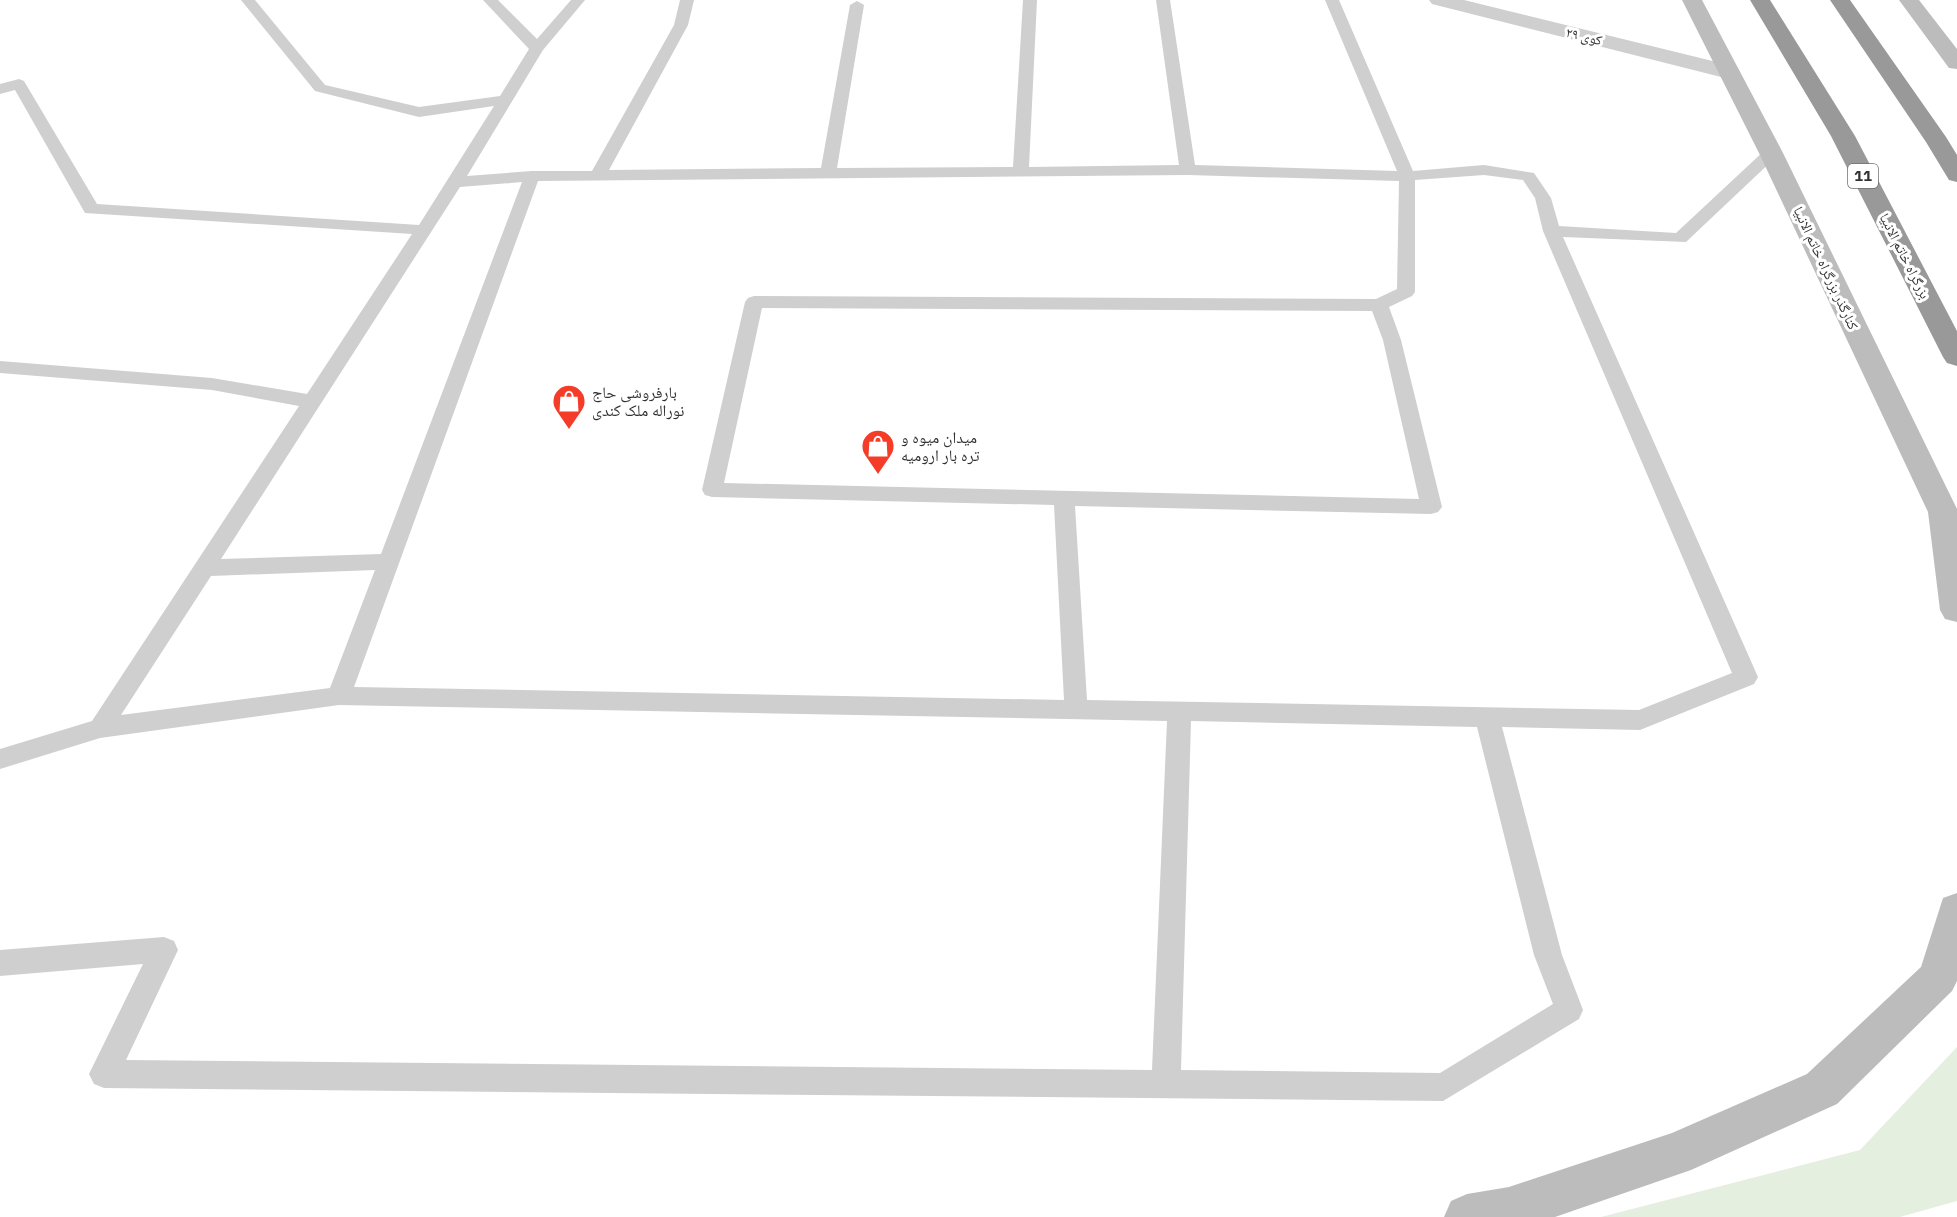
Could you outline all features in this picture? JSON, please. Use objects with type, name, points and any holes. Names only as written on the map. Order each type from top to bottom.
[{"type":"highway","name":"بزرگراه خاتم الانبیا","points":[[1760,0],[1843,136],[1957,357]]},
{"type":"highway","points":[[1840,0],[1938,142],[1957,175]]},
{"type":"main road","name":"کنارگذر بزرگراه خاتم الانبیا","points":[[1692,0],[1771,153],[1957,537]]},
{"type":"main road","points":[[1909,0],[1954,57]]},
{"type":"main road","points":[[1941,508],[1957,610]]},
{"type":"main road","points":[[1467,1217],[1509,1210],[1675,1154],[1822,1089],[1938,978],[1957,911]]},
{"type":"street","name":"کوی ۲۹","points":[[1439,0],[1729,72]]},
{"type":"lane","points":[[249,0],[320,88],[419,112],[506,100]]},
{"type":"lane","points":[[490,0],[537,48]]},
{"type":"lane","points":[[100,728],[456,182],[537,48],[578,0]]},
{"type":"lane","points":[[598,175],[681,25],[687,0]]},
{"type":"lane","points":[[1021,171],[1030,0]]},
{"type":"lane","points":[[1163,0],[1188,170]]},
{"type":"lane","points":[[1332,0],[1407,176],[1406,292],[1379,305],[754,302],[712,490],[1431,507],[1392,340],[1379,305]]},
{"type":"lane","points":[[828,173],[856,5]]},
{"type":"lane","points":[[0,88],[19,84],[91,209],[424,230]]},
{"type":"lane","points":[[1552,231],[1680,238],[1771,153]]},
{"type":"lane","points":[[0,759],[100,728],[339,696],[1640,720],[1746,678],[1552,231],[1543,198],[1528,176],[1484,170],[1407,176],[1188,170],[532,176],[456,182]]},
{"type":"lane","points":[[339,696],[532,176]]},
{"type":"lane","points":[[0,367],[212,384],[313,402]]},
{"type":"lane","points":[[1064,499],[1076,710]]},
{"type":"lane","points":[[206,568],[389,562]]},
{"type":"lane","points":[[1166,1085],[1179,711]]},
{"type":"lane","points":[[0,963],[164,950],[104,1074],[1443,1087],[1569,1010],[1548,955],[1487,717]]},
{"type":"green space","points":[[1957,1047],[1957,1201],[1900,1217],[1601,1217],[1860,1150]]},
{"type":"place","name":"بارفروشی حاج نوراله ملک کندی","points":[[569,430]]},
{"type":"place","name":"میدان میوه و تره بار ارومیه","points":[[878,475]]}]
